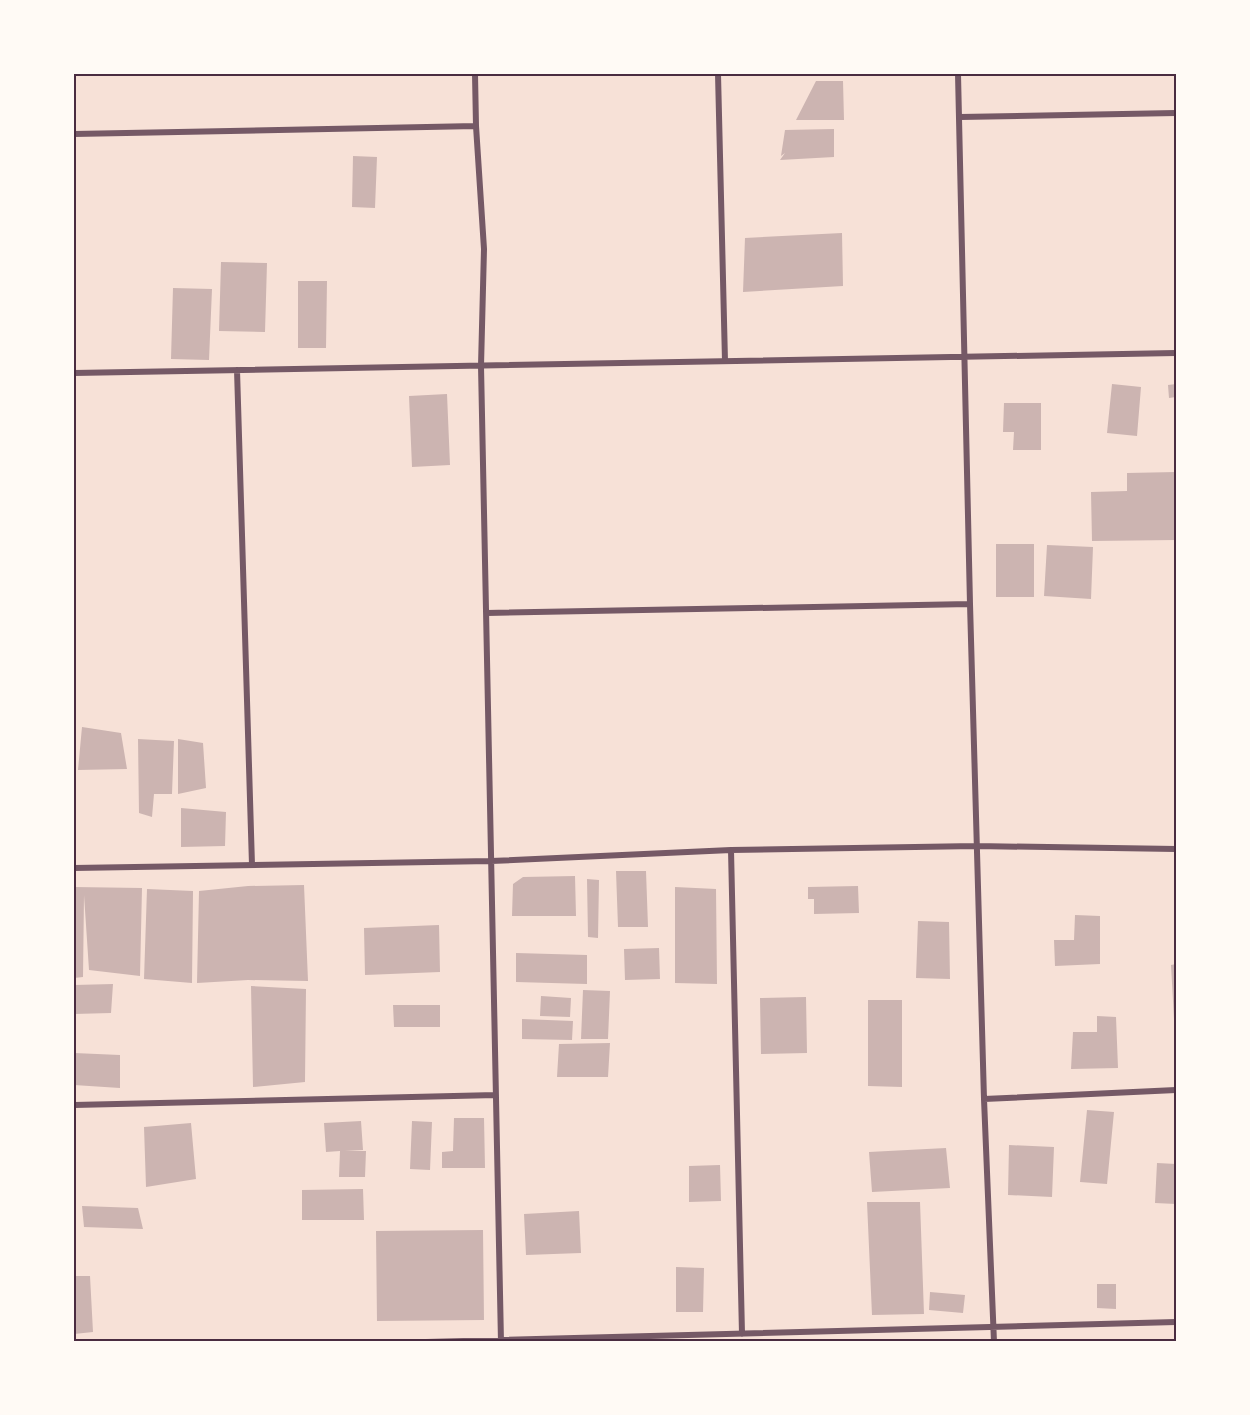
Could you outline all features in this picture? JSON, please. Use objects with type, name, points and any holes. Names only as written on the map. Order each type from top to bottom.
[{"type":"street","points":[[475,74],[484,249],[481,366],[501,1341]]},
{"type":"street","points":[[718,74],[725,361]]},
{"type":"street","points":[[958,74],[976,846],[994,1341]]},
{"type":"street","points":[[960,117],[1176,113]]},
{"type":"street","points":[[74,134],[476,126]]},
{"type":"street","points":[[74,374],[1176,353]]},
{"type":"street","points":[[237,370],[252,865]]},
{"type":"street","points":[[487,613],[970,604]]},
{"type":"street","points":[[74,868],[491,861],[730,849],[976,846],[1176,849]]},
{"type":"street","points":[[730,849],[742,1334]]},
{"type":"street","points":[[984,1099],[1176,1090]]},
{"type":"street","points":[[74,1105],[496,1095]]},
{"type":"street","points":[[426,1341],[501,1341],[1176,1322]]},
{"type":"building","points":[[816,81],[843,81],[844,120],[796,120]]},
{"type":"building","points":[[834,129],[834,157],[780,160],[785,153],[781,156],[785,130]]},
{"type":"building","points":[[353,156],[377,157],[375,208],[352,207]]},
{"type":"building","points":[[842,233],[843,286],[743,292],[745,238]]},
{"type":"building","points":[[221,262],[267,263],[265,332],[219,331]]},
{"type":"building","points":[[298,281],[327,281],[326,348],[298,348]]},
{"type":"building","points":[[173,288],[212,289],[209,360],[171,359]]},
{"type":"building","points":[[1112,384],[1141,387],[1137,436],[1107,433]]},
{"type":"building","points":[[1176,384],[1176,397],[1169,398],[1168,385]]},
{"type":"building","points":[[447,394],[450,465],[412,467],[409,396]]},
{"type":"building","points":[[1004,403],[1041,403],[1041,450],[1013,450],[1014,432],[1003,432]]},
{"type":"building","points":[[1176,472],[1176,540],[1092,541],[1091,492],[1127,491],[1127,473]]},
{"type":"building","points":[[996,544],[1034,544],[1034,597],[996,597]]},
{"type":"building","points":[[1047,545],[1093,547],[1091,599],[1044,596]]},
{"type":"building","points":[[82,727],[121,733],[127,769],[78,770]]},
{"type":"building","points":[[138,739],[174,741],[172,794],[154,794],[152,817],[139,813]]},
{"type":"building","points":[[178,739],[203,743],[206,788],[178,794]]},
{"type":"building","points":[[181,808],[226,812],[225,846],[181,847]]},
{"type":"building","points":[[616,871],[646,871],[648,927],[618,927]]},
{"type":"building","points":[[575,876],[576,916],[512,916],[513,884],[523,877]]},
{"type":"building","points":[[587,879],[599,880],[598,938],[588,937]]},
{"type":"building","points":[[304,885],[308,981],[248,980],[197,983],[199,891],[248,886]]},
{"type":"building","points":[[858,886],[859,913],[814,914],[814,899],[808,899],[808,887]]},
{"type":"building","points":[[74,887],[142,888],[140,976],[89,970],[84,895],[83,977],[74,978]]},
{"type":"building","points":[[675,887],[716,889],[717,984],[675,983]]},
{"type":"building","points":[[147,889],[193,891],[192,983],[144,979]]},
{"type":"building","points":[[1075,915],[1100,916],[1100,964],[1055,966],[1054,940],[1074,940]]},
{"type":"building","points":[[918,921],[949,922],[950,979],[916,978]]},
{"type":"building","points":[[439,925],[440,972],[365,975],[364,928]]},
{"type":"building","points":[[659,948],[660,979],[625,980],[624,949]]},
{"type":"building","points":[[516,953],[587,955],[587,984],[516,982]]},
{"type":"building","points":[[1176,964],[1176,1037],[1175,1037],[1171,965]]},
{"type":"building","points":[[113,984],[111,1013],[74,1014],[74,985]]},
{"type":"building","points":[[251,986],[306,989],[305,1082],[253,1087]]},
{"type":"building","points":[[583,990],[610,991],[608,1039],[581,1039]]},
{"type":"building","points":[[541,996],[571,998],[570,1017],[540,1016]]},
{"type":"building","points":[[806,997],[807,1053],[761,1054],[760,998]]},
{"type":"building","points":[[868,1000],[902,1000],[902,1087],[868,1086]]},
{"type":"building","points":[[393,1005],[440,1005],[440,1027],[394,1027]]},
{"type":"building","points":[[1097,1016],[1116,1017],[1118,1068],[1071,1069],[1073,1032],[1097,1032]]},
{"type":"building","points":[[522,1019],[573,1021],[572,1040],[522,1039]]},
{"type":"building","points":[[610,1043],[608,1077],[557,1077],[559,1044]]},
{"type":"building","points":[[74,1053],[120,1055],[120,1088],[74,1085]]},
{"type":"building","points":[[1087,1110],[1114,1112],[1107,1184],[1080,1182]]},
{"type":"building","points":[[454,1118],[484,1118],[485,1168],[442,1168],[442,1152],[453,1151]]},
{"type":"building","points":[[361,1121],[363,1150],[345,1151],[366,1151],[365,1177],[339,1177],[340,1151],[326,1152],[324,1123]]},
{"type":"building","points":[[412,1121],[432,1122],[430,1170],[410,1169]]},
{"type":"building","points":[[191,1123],[196,1179],[146,1187],[144,1127]]},
{"type":"building","points":[[1009,1145],[1054,1147],[1052,1197],[1008,1195]]},
{"type":"building","points":[[946,1148],[950,1188],[872,1192],[869,1152]]},
{"type":"building","points":[[1157,1163],[1176,1164],[1176,1204],[1155,1203]]},
{"type":"building","points":[[720,1165],[721,1201],[689,1202],[689,1166]]},
{"type":"building","points":[[363,1189],[364,1220],[302,1220],[302,1190]]},
{"type":"building","points":[[867,1202],[920,1202],[924,1314],[872,1315]]},
{"type":"building","points":[[82,1206],[138,1208],[143,1229],[84,1227]]},
{"type":"building","points":[[579,1211],[581,1253],[526,1255],[524,1214]]},
{"type":"building","points":[[483,1230],[484,1320],[377,1321],[376,1231]]},
{"type":"building","points":[[676,1267],[704,1268],[703,1312],[676,1312]]},
{"type":"building","points":[[74,1276],[90,1276],[93,1332],[74,1334]]},
{"type":"building","points":[[1097,1284],[1116,1284],[1116,1309],[1097,1308]]},
{"type":"building","points":[[930,1292],[965,1295],[963,1313],[929,1310]]}]
